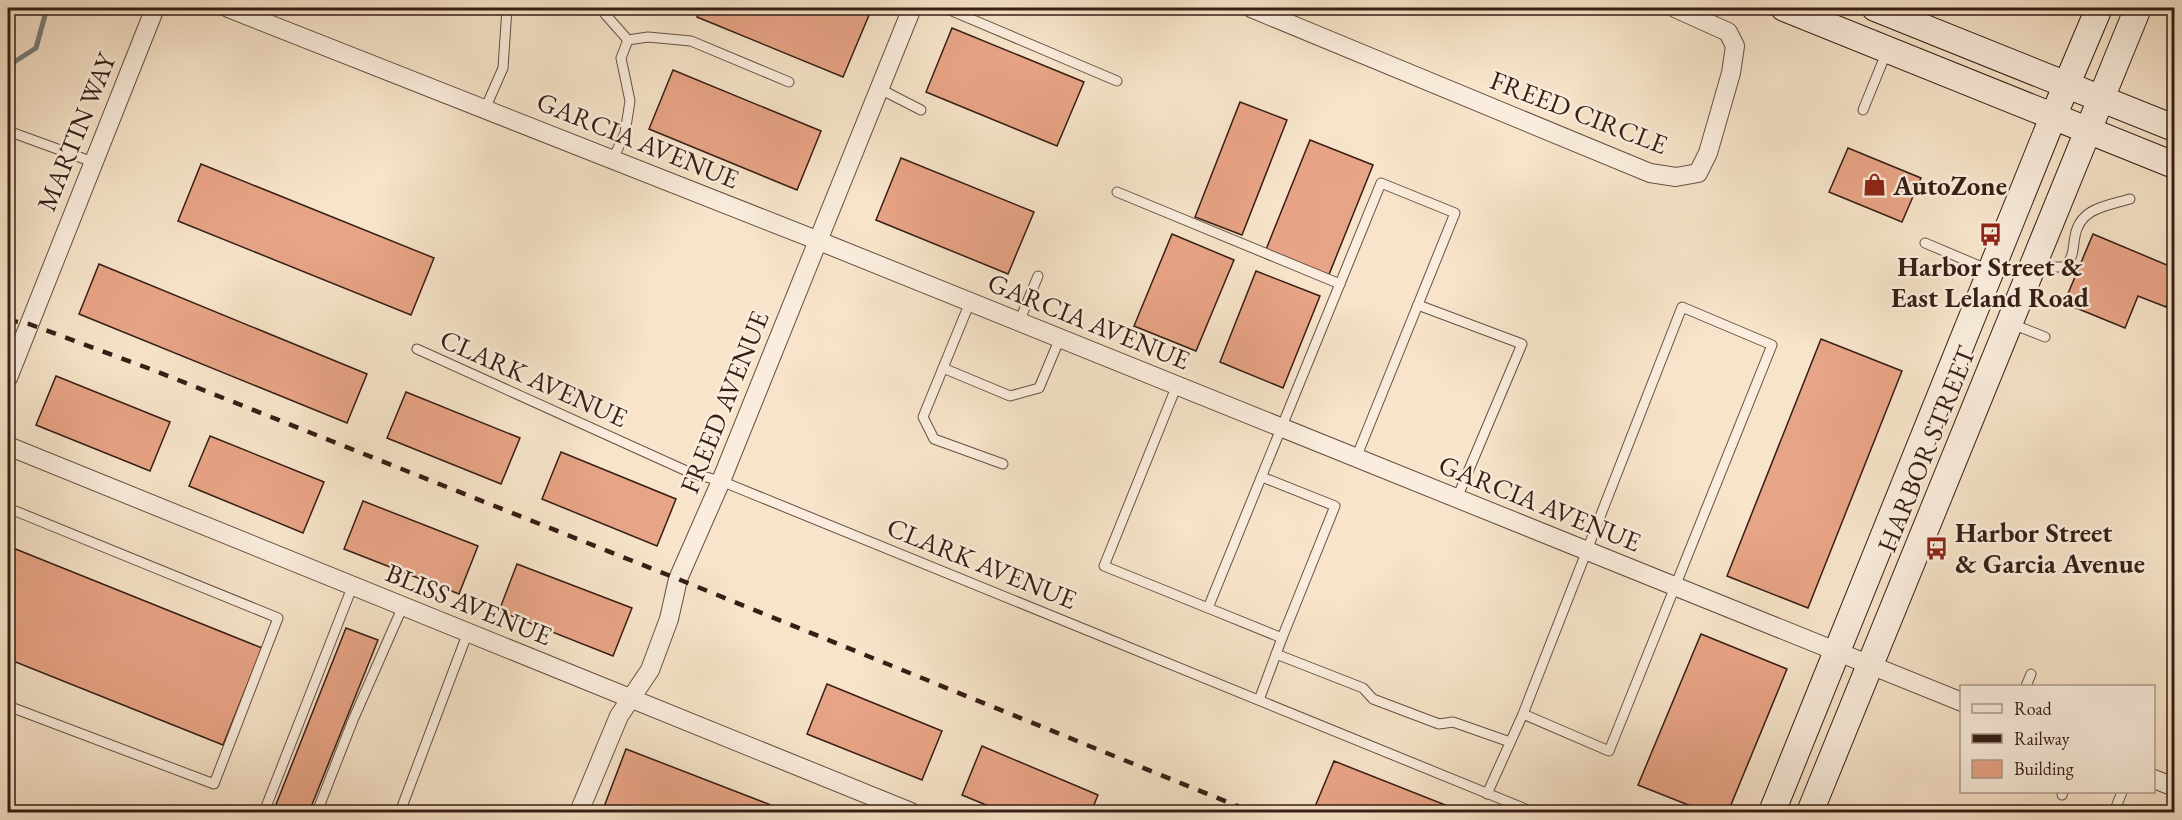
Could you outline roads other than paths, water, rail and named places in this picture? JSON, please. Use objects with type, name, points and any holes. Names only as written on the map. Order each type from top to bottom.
[{"type":"street","name":"MARTIN WAY","points":[[8,378],[155,8]]},
{"type":"street","name":"GARCIA AVENUE","points":[[228,8],[819,241],[1960,701]]},
{"type":"street","name":"FREED AVENUE","points":[[579,813],[619,716],[650,670],[669,619],[678,579],[721,481],[912,8]]},
{"type":"street","name":"FREED CIRCLE","points":[[1251,8],[1650,173],[1676,177],[1698,172],[1708,153],[1731,73],[1736,46],[1728,32],[1675,8]]},
{"type":"street","points":[[1784,8],[2175,165]]},
{"type":"street","points":[[1875,8],[2175,128]]},
{"type":"street","name":"HARBOR STREET","points":[[1772,813],[2099,8]]},
{"type":"street","name":"HARBOR STREET","points":[[1810,813],[2138,8]]},
{"type":"street","name":"BLISS AVENUE","points":[[8,446],[911,813]]},
{"type":"street","points":[[2155,779],[2175,788]]},
{"type":"lane","points":[[485,109],[503,68],[507,8]]},
{"type":"lane","points":[[607,8],[605,14],[628,39]]},
{"type":"lane","points":[[945,8],[1117,81]]},
{"type":"lane","points":[[628,39],[648,37],[691,41],[789,82]]},
{"type":"lane","points":[[613,159],[625,133],[630,101],[621,58],[628,39]]},
{"type":"lane","points":[[1863,110],[1887,50]]},
{"type":"lane","points":[[880,89],[921,110]]},
{"type":"lane","points":[[8,131],[93,162]]},
{"type":"lane","points":[[1208,608],[1381,183],[1455,213],[1356,458]]},
{"type":"lane","points":[[1117,192],[1340,284]]},
{"type":"lane","points":[[2033,268],[2064,267],[2074,254],[2078,226],[2084,216],[2092,210],[2130,199]]},
{"type":"lane","points":[[1924,243],[1991,271]]},
{"type":"lane","points":[[1019,322],[1038,276]]},
{"type":"lane","points":[[970,302],[924,417],[934,439],[1003,464]]},
{"type":"lane","points":[[1418,304],[1522,344],[1457,498]]},
{"type":"lane","points":[[1487,794],[1523,714],[1682,307],[1772,345],[1609,751],[1523,714]]},
{"type":"lane","points":[[2010,323],[2045,337]]},
{"type":"lane","points":[[943,368],[1010,396],[1039,388],[1060,338]]},
{"type":"lane","name":"CLARK AVENUE","points":[[417,350],[690,473],[721,481],[1533,813]]},
{"type":"lane","points":[[1177,385],[1104,566],[1282,638]]},
{"type":"lane","points":[[1259,700],[1335,506],[1262,477]]},
{"type":"lane","points":[[8,507],[278,618],[214,784],[8,705]]},
{"type":"lane","points":[[264,813],[352,585]]},
{"type":"lane","points":[[317,813],[353,720],[403,606]]},
{"type":"lane","points":[[400,813],[468,632]]},
{"type":"lane","points":[[1276,654],[1363,688],[1373,699],[1439,724],[1453,722],[1510,742]]},
{"type":"lane","points":[[2027,685],[2031,674]]},
{"type":"lane","points":[[2114,813],[2122,793]]},
{"type":"waterway","points":[[8,66],[36,48],[47,8]]},
{"type":"railway","points":[[8,320],[29,324],[153,370],[678,579],[1252,812]]},
{"type":"place","name":"AutoZone","points":[[1875,185]]},
{"type":"place","name":"Harbor Street & East Leland Road","points":[[1990,234]]},
{"type":"place","name":"Harbor Street & Garcia Avenue","points":[[1937,548]]}]
